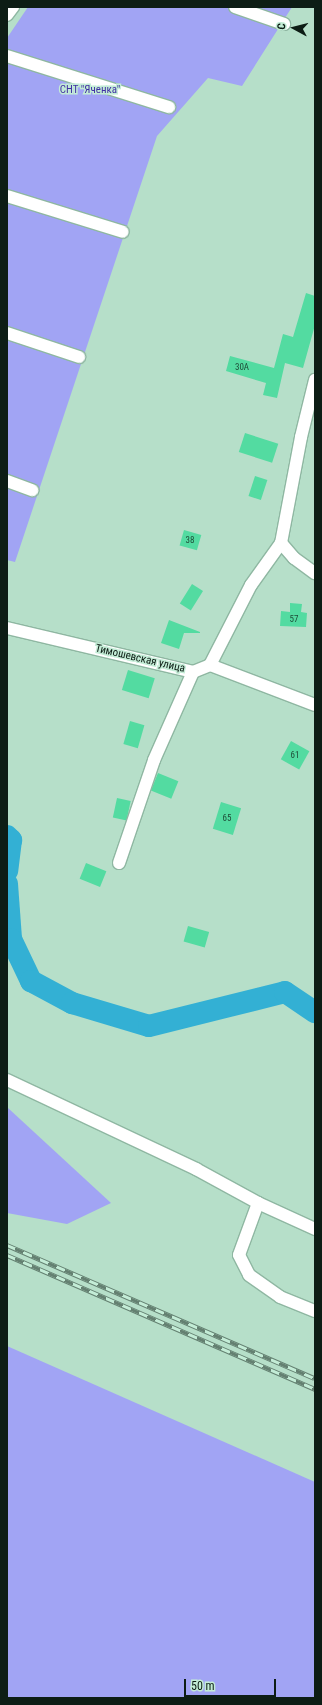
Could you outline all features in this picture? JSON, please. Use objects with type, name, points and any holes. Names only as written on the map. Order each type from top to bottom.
[{"type":"street","points":[[7,15],[13,7]]},
{"type":"street","points":[[235,7],[284,24]]},
{"type":"street","points":[[7,56],[168,107]]},
{"type":"street","points":[[7,196],[123,232]]},
{"type":"street","points":[[7,333],[79,357]]},
{"type":"street","points":[[315,380],[301,437],[281,543],[250,585],[210,665],[315,705]]},
{"type":"street","points":[[7,481],[32,490]]},
{"type":"street","points":[[281,543],[294,558],[315,573]]},
{"type":"street","name":"Тимошевская улица","points":[[7,628],[193,672],[210,665]]},
{"type":"street","points":[[119,863],[154,760],[193,672]]},
{"type":"street","points":[[7,1080],[196,1169],[264,1206],[315,1229]]},
{"type":"street","points":[[264,1206],[239,1255],[249,1275],[280,1297],[315,1311]]},
{"type":"green space","name":"СНТ \"Яченка\"","points":[[28,7],[292,7],[242,86],[208,78],[157,136],[15,562],[7,560],[7,38]]},
{"type":"green space","points":[[7,1108],[111,1203],[67,1224],[7,1213]]},
{"type":"green space","points":[[7,1346],[315,1482],[315,1698],[7,1698]]},
{"type":"building","points":[[306,293],[315,296],[315,325],[303,368],[285,363],[277,398],[263,395],[266,383],[226,371],[230,356],[274,368],[283,334],[293,337]]},
{"type":"building","points":[[245,433],[278,444],[272,463],[239,452]]},
{"type":"building","points":[[255,476],[267,480],[261,500],[249,496]]},
{"type":"building","points":[[184,530],[201,535],[197,550],[180,545]]},
{"type":"building","points":[[192,584],[203,591],[191,610],[180,604]]},
{"type":"building","points":[[290,603],[302,604],[301,612],[307,613],[306,627],[280,626],[281,611],[290,612]]},
{"type":"building","points":[[169,620],[200,633],[184,633],[179,649],[161,643]]},
{"type":"building","points":[[128,670],[155,678],[149,698],[122,690]]},
{"type":"building","points":[[130,721],[144,725],[138,748],[123,744]]},
{"type":"building","points":[[291,741],[309,751],[299,770],[281,759]]},
{"type":"building","points":[[158,773],[178,781],[171,799],[151,791]]},
{"type":"building","points":[[117,798],[131,801],[127,820],[113,818]]},
{"type":"building","points":[[221,802],[241,808],[233,835],[213,829]]},
{"type":"building","points":[[86,863],[106,871],[100,887],[80,879]]},
{"type":"building","points":[[188,926],[209,932],[205,947],[184,941]]},
{"type":"waterway","points":[[7,836],[11,840],[7,871]]},
{"type":"waterway","points":[[7,884],[11,939],[31,981],[72,1003],[149,1026],[285,992],[315,1012]]},
{"type":"railway","points":[[7,1245],[315,1378]]},
{"type":"railway","points":[[7,1255],[315,1389]]}]
